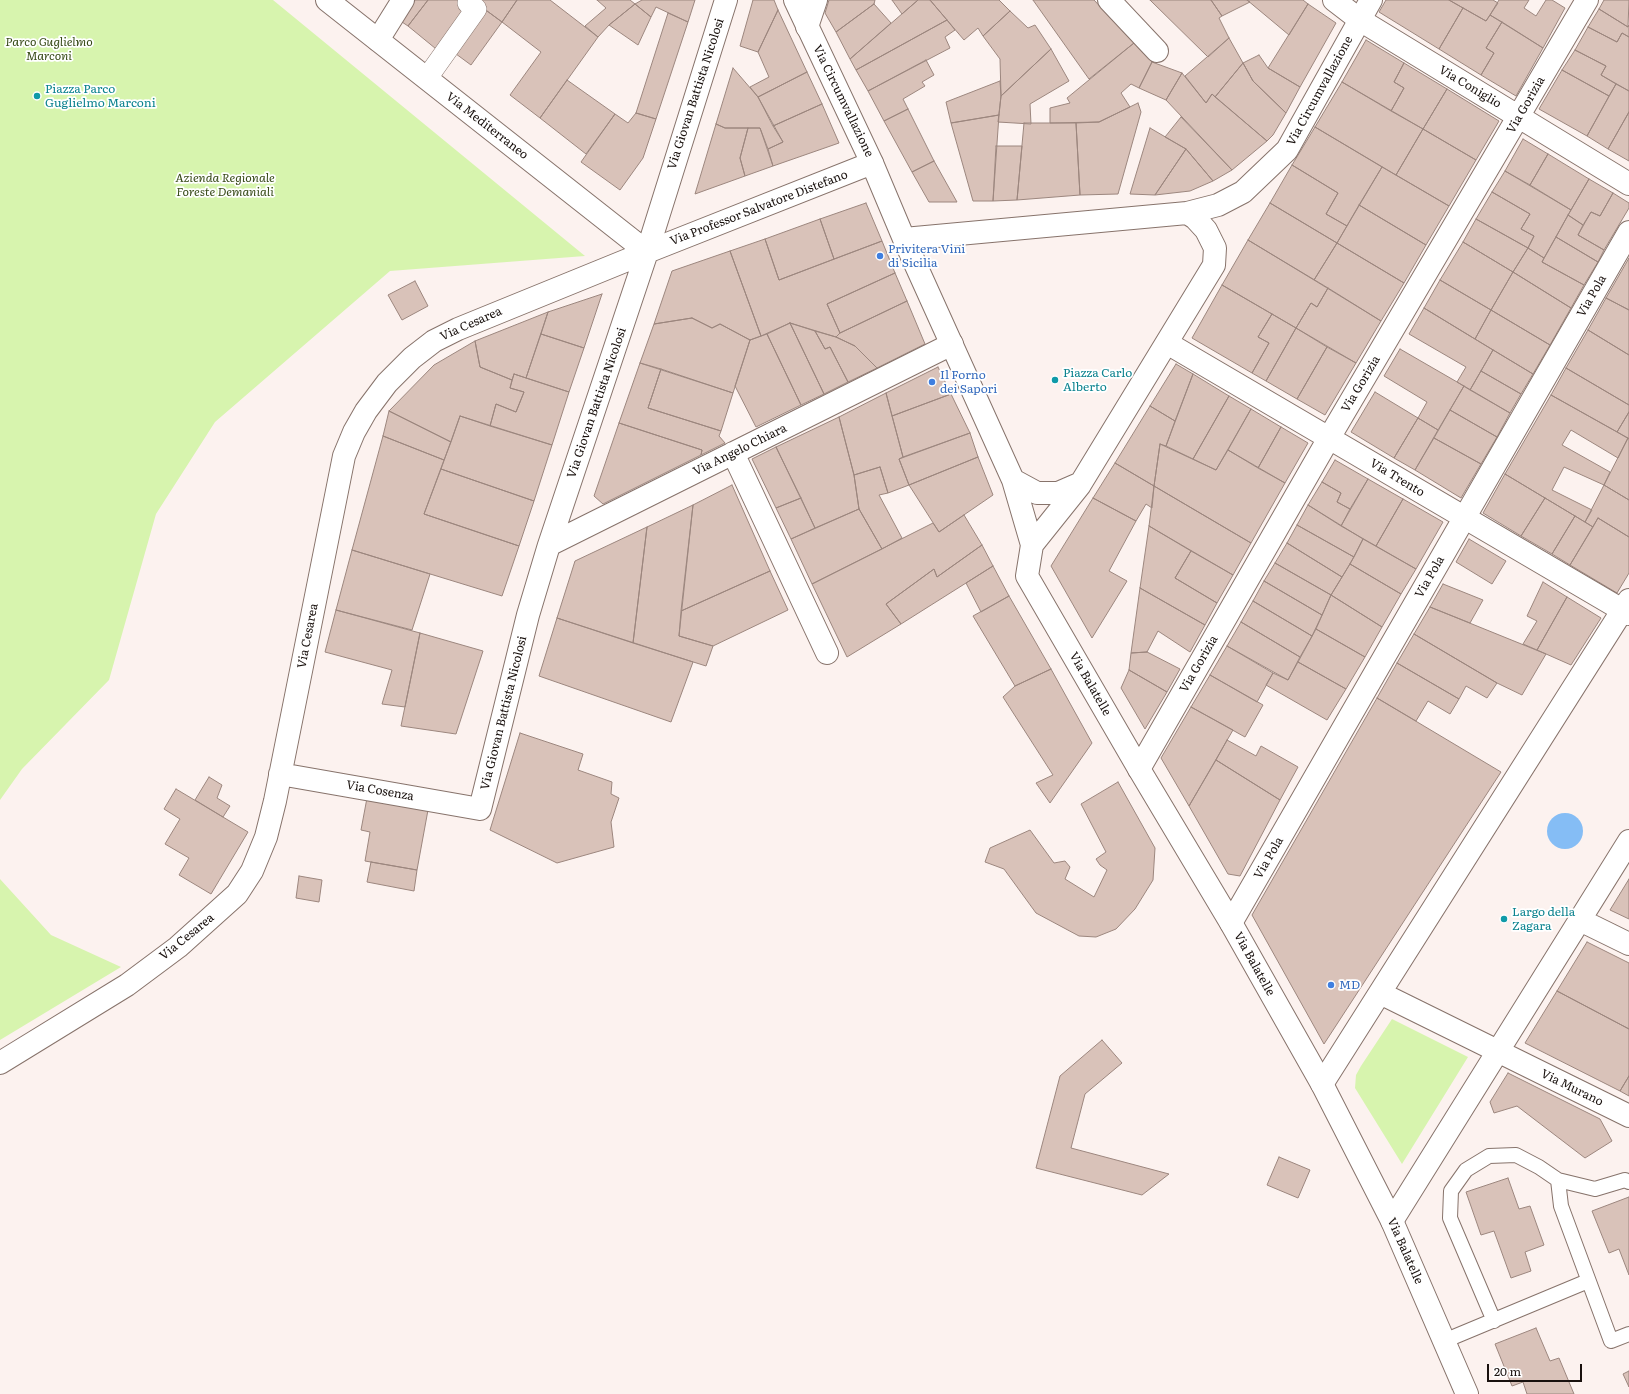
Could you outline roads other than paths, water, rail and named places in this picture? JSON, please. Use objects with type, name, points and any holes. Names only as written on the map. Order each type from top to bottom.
[{"type":"street","name":"Via Mediterraneo","points":[[327,0],[647,252]]},
{"type":"street","points":[[378,40],[403,0]]},
{"type":"street","points":[[426,78],[476,9],[468,2],[470,0]]},
{"type":"street","name":"Via Giovan Battista Nicolosi","points":[[480,809],[528,616],[549,545],[647,252],[726,0]]},
{"type":"street","name":"Via Circumvallazione","points":[[795,0],[872,163],[904,238],[1013,480],[1032,545]]},
{"type":"street","points":[[807,26],[816,0]]},
{"type":"street","points":[[1109,0],[1157,51]]},
{"type":"street","name":"Via Coniglio","points":[[1334,0],[1360,20],[1629,184]]},
{"type":"street","name":"Via Circumvallazione","points":[[904,238],[1187,213],[1218,205],[1243,192],[1287,150],[1372,0]]},
{"type":"street","name":"Via Gorizia","points":[[1139,769],[1329,438],[1587,0]]},
{"type":"street","name":"Via Professor Salvatore Distefano","points":[[647,252],[872,163]]},
{"type":"street","points":[[1032,545],[1081,483],[1175,348],[1214,265],[1215,248],[1206,230],[1195,218],[1187,213]]},
{"type":"street","name":"Via Pola","points":[[1231,923],[1629,232]]},
{"type":"street","name":"Via Cesarea","points":[[0,1063],[127,985],[178,947],[237,894],[252,871],[266,837],[280,774],[344,456],[354,432],[366,411],[387,384],[412,358],[434,341],[458,329],[647,252]]},
{"type":"street","name":"Via Angelo Chiara","points":[[549,545],[952,344]]},
{"type":"street","name":"Via Trento","points":[[1175,348],[1464,517],[1623,607]]},
{"type":"street","points":[[733,454],[827,653]]},
{"type":"street","points":[[1013,480],[1037,493],[1058,492],[1081,483]]},
{"type":"street","name":"Via Balatelle","points":[[1032,545],[1028,576],[1139,769],[1231,923],[1322,1084],[1392,1221],[1467,1394]]},
{"type":"street","points":[[1322,1084],[1623,607]]},
{"type":"street","name":"Via Cosenza","points":[[280,774],[480,809]]},
{"type":"street","points":[[1392,1221],[1506,1056],[1589,924],[1629,841]]},
{"type":"street","points":[[1589,924],[1629,944]]},
{"type":"street","name":"Via Murano","points":[[1380,993],[1629,1116]]},
{"type":"lane","points":[[1494,1321],[1450,1218],[1451,1190],[1466,1170],[1489,1156],[1516,1155],[1539,1167],[1558,1180],[1595,1189],[1625,1180],[1629,1182]]},
{"type":"lane","points":[[1558,1180],[1561,1206],[1611,1341],[1629,1334]]},
{"type":"lane","points":[[1444,1341],[1588,1281]]},
{"type":"water","points":[[1568,813],[1578,818],[1582,824],[1582,838],[1578,844],[1572,848],[1562,849],[1552,844],[1548,838],[1547,828],[1552,818],[1558,814]]},
{"type":"place","name":"Piazza Parco Guglielmo Marconi","points":[[37,96]]},
{"type":"place","name":"Privitera Vini di Sicilia","points":[[880,256]]},
{"type":"place","name":"Piazza Carlo Alberto","points":[[1055,380]]},
{"type":"place","name":"Il Forno dei Sapori","points":[[932,382]]},
{"type":"place","name":"Largo della Zagara","points":[[1504,919]]},
{"type":"place","name":"MD","points":[[1331,985]]},
{"type":"park label","name":"Parco Guglielmo Marconi","points":[[49,49]]},
{"type":"park label","name":"Azienda Regionale Foreste Demaniali","points":[[225,185]]}]
